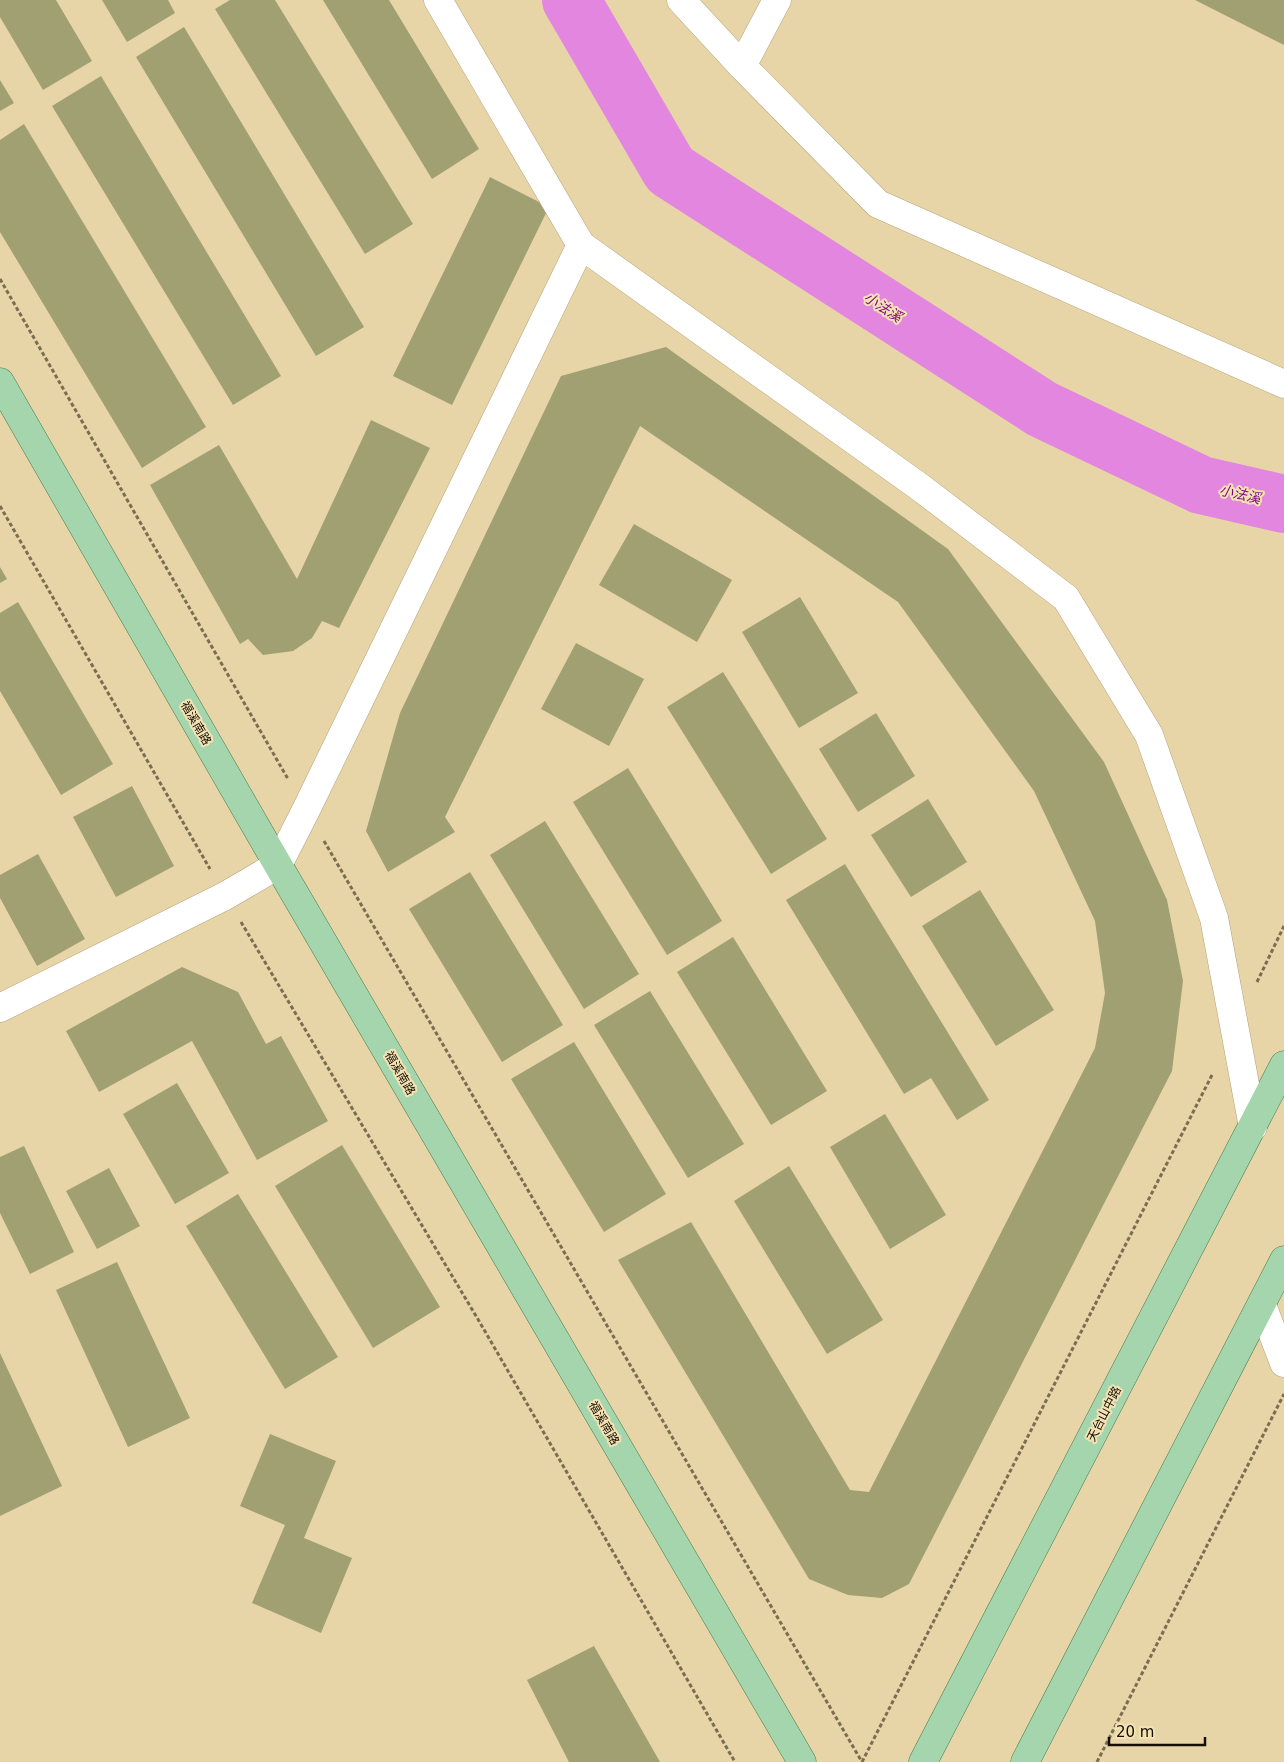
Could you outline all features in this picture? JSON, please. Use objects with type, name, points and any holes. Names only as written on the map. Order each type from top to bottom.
[{"type":"main road","name":"福溪南路","points":[[0,382],[278,865],[802,1762]]},
{"type":"main road","name":"天台山中路","points":[[923,1762],[1284,1065]]},
{"type":"main road","points":[[1025,1762],[1262,1306],[1284,1260]]},
{"type":"street","points":[[438,0],[581,245],[917,485],[1066,598],[1149,735],[1214,918],[1253,1128]]},
{"type":"street","points":[[681,0],[742,66],[878,204],[1284,384]]},
{"type":"street","points":[[742,66],[777,0]]},
{"type":"street","points":[[0,1008],[225,896],[278,865],[581,245]]},
{"type":"street","points":[[1262,1306],[1284,1363]]},
{"type":"path","points":[[0,279],[306,810],[862,1762]]},
{"type":"path","points":[[0,506],[225,896],[479,1321],[735,1762]]},
{"type":"path","points":[[1255,986],[1284,926]]},
{"type":"path","points":[[862,1762],[1214,1070]]},
{"type":"path","points":[[1097,1762],[1284,1394]]},
{"type":"building","points":[[0,0],[56,0],[92,61],[43,90],[0,17]]},
{"type":"building","points":[[102,0],[168,0],[175,13],[127,42]]},
{"type":"building","points":[[230,0],[275,0],[413,224],[365,254],[215,9]]},
{"type":"building","points":[[323,0],[389,0],[479,149],[432,179]]},
{"type":"building","points":[[1195,0],[1284,0],[1284,45]]},
{"type":"building","points":[[184,27],[364,327],[316,356],[136,57]]},
{"type":"building","points":[[101,76],[281,376],[233,405],[52,106]]},
{"type":"building","points":[[0,80],[14,103],[0,111]]},
{"type":"building","points":[[24,124],[206,427],[142,468],[0,232],[0,140]]},
{"type":"building","points":[[490,177],[549,207],[452,405],[393,376]]},
{"type":"building","points":[[666,347],[948,549],[1104,762],[1167,900],[1183,981],[1172,1071],[909,1584],[882,1598],[848,1595],[809,1579],[618,1260],[691,1222],[850,1490],[869,1492],[1095,1048],[1105,993],[1095,921],[1034,791],[898,602],[640,426],[445,817],[455,832],[388,872],[366,831],[400,713],[561,376]]},
{"type":"building","points":[[371,420],[430,448],[339,628],[322,621],[312,638],[293,651],[263,655],[248,639],[240,644],[150,485],[219,445],[297,579]]},
{"type":"building","points":[[634,524],[732,580],[697,642],[599,585]]},
{"type":"building","points":[[0,567],[7,579],[0,583]]},
{"type":"building","points":[[800,597],[858,693],[799,728],[742,632]]},
{"type":"building","points":[[18,602],[113,764],[61,795],[0,691],[0,613]]},
{"type":"building","points":[[576,643],[644,679],[609,746],[541,709]]},
{"type":"building","points":[[723,672],[827,839],[771,874],[667,707]]},
{"type":"building","points":[[876,713],[915,776],[858,812],[819,749]]},
{"type":"building","points":[[628,768],[722,921],[667,955],[573,802]]},
{"type":"building","points":[[132,786],[174,866],[116,897],[73,817]]},
{"type":"building","points":[[928,799],[967,862],[911,897],[871,835]]},
{"type":"building","points":[[545,821],[639,974],[584,1009],[490,855]]},
{"type":"building","points":[[38,854],[85,939],[37,966],[0,898],[0,875]]},
{"type":"building","points":[[845,864],[989,1100],[957,1120],[931,1078],[904,1094],[786,900]]},
{"type":"building","points":[[470,872],[563,1025],[502,1062],[409,909]]},
{"type":"building","points":[[980,890],[1054,1010],[996,1046],[922,926]]},
{"type":"building","points":[[733,937],[827,1091],[771,1125],[677,972]]},
{"type":"building","points":[[182,967],[238,992],[266,1044],[281,1036],[328,1121],[257,1160],[192,1041],[99,1092],[66,1031]]},
{"type":"building","points":[[650,991],[744,1144],[688,1178],[594,1025]]},
{"type":"building","points":[[574,1042],[666,1194],[604,1232],[511,1079]]},
{"type":"building","points":[[177,1083],[229,1173],[175,1204],[123,1114]]},
{"type":"building","points":[[885,1114],[946,1215],[890,1249],[830,1147]]},
{"type":"building","points":[[342,1145],[440,1307],[373,1348],[275,1186]]},
{"type":"building","points":[[24,1146],[74,1252],[30,1274],[0,1213],[0,1157]]},
{"type":"building","points":[[789,1166],[883,1320],[827,1354],[734,1201]]},
{"type":"building","points":[[109,1168],[140,1226],[97,1249],[66,1191]]},
{"type":"building","points":[[238,1194],[338,1357],[285,1389],[186,1226]]},
{"type":"building","points":[[117,1262],[190,1418],[128,1447],[56,1290]]},
{"type":"building","points":[[0,1353],[62,1486],[0,1516]]},
{"type":"building","points":[[270,1434],[336,1461],[304,1538],[352,1558],[321,1633],[252,1603],[285,1525],[240,1506]]},
{"type":"building","points":[[594,1646],[660,1762],[569,1762],[527,1680]]},
{"type":"waterway","name":"小法溪","points":[[571,0],[670,170],[1042,409],[1201,485],[1284,504]]}]
